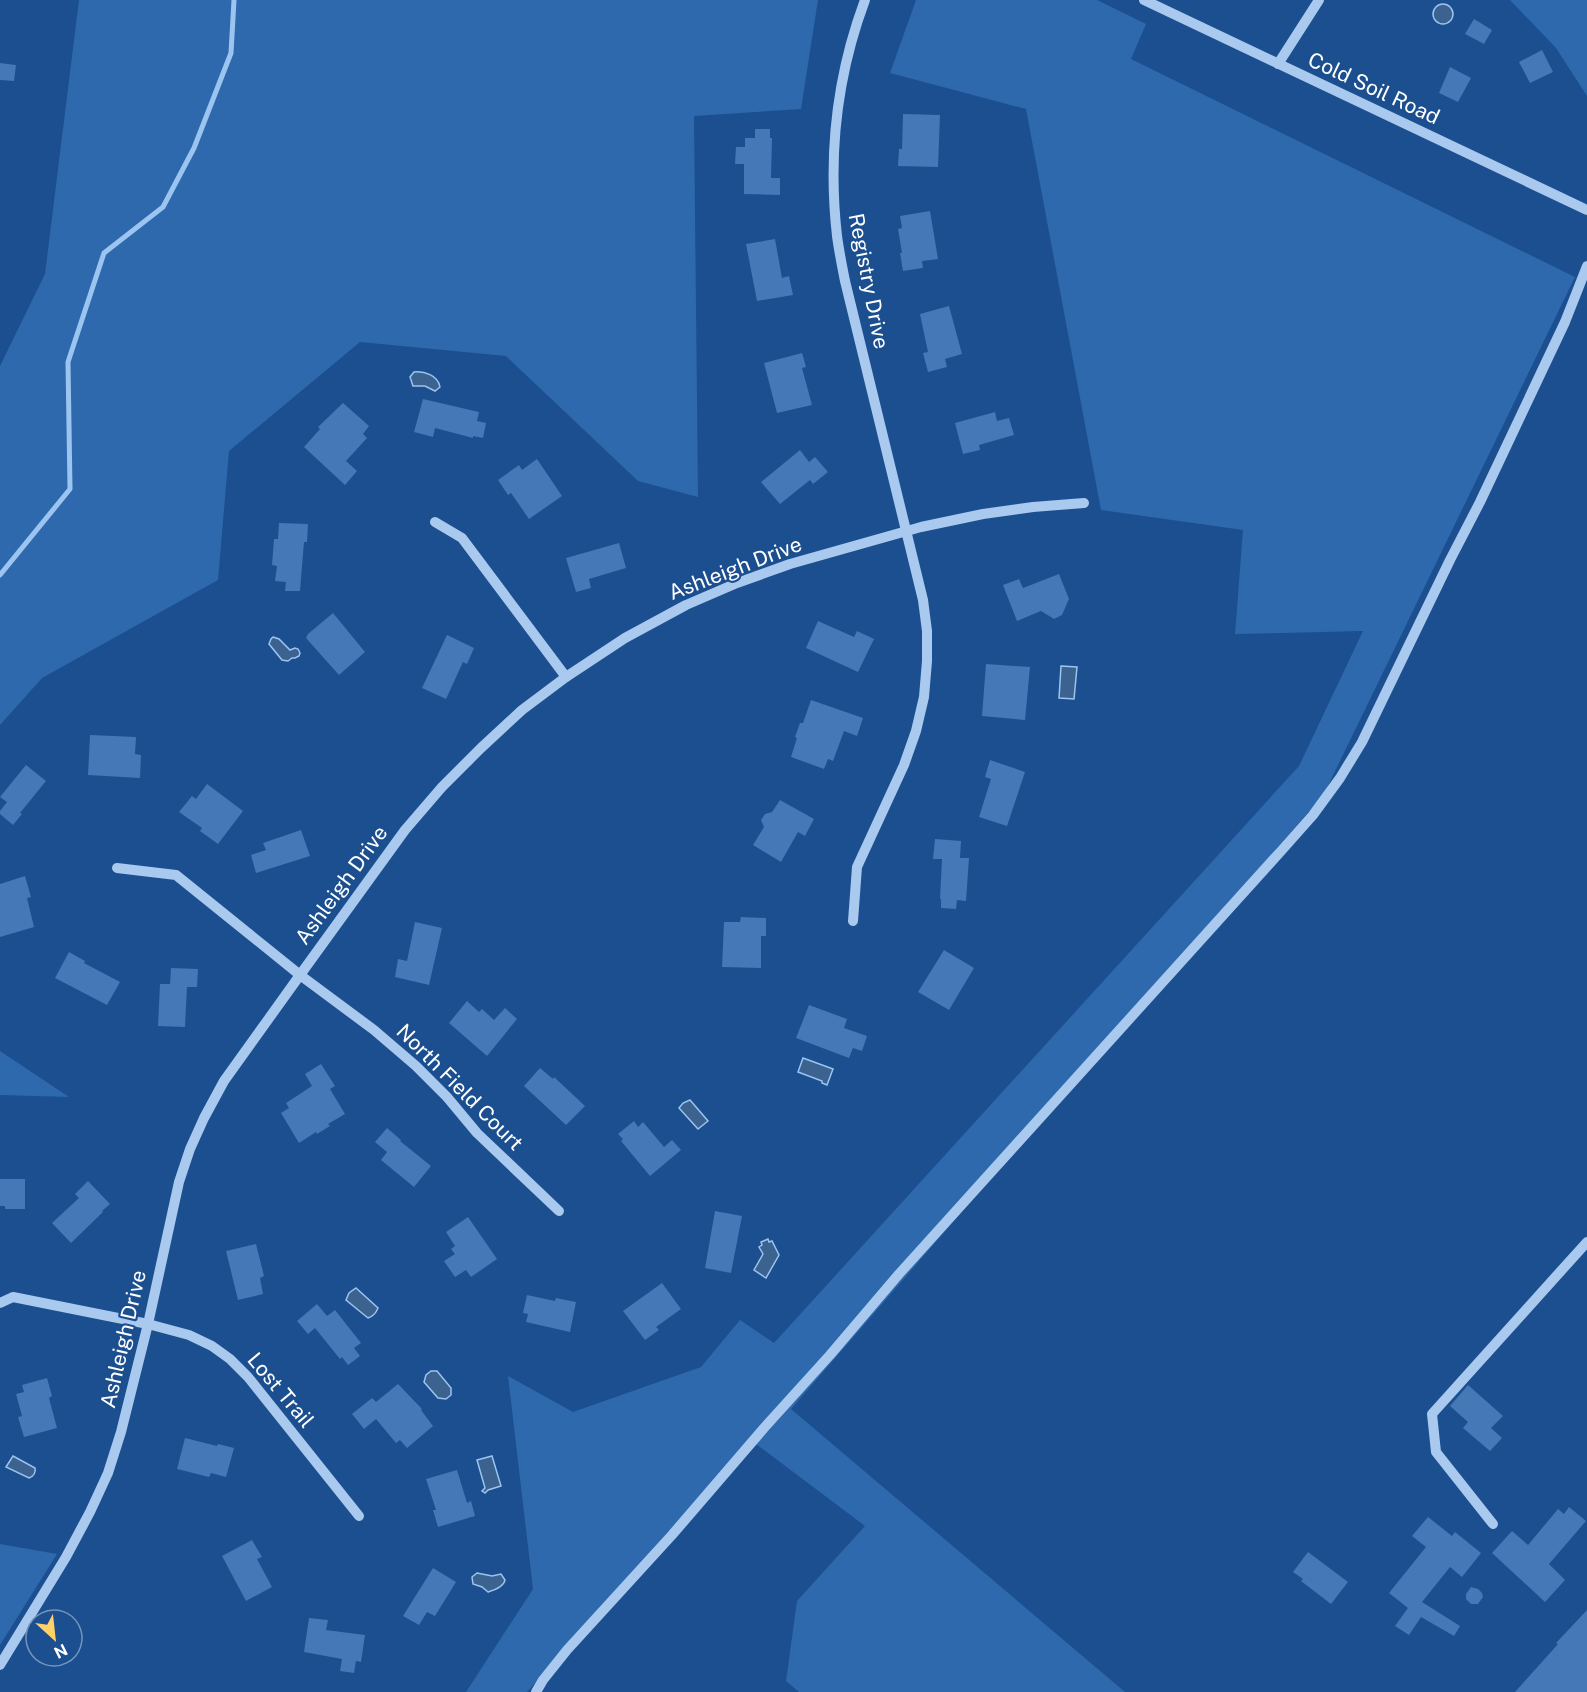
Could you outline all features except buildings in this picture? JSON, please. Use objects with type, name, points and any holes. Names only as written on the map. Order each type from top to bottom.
[{"type":"street","name":"Registry Drive","points":[[853,921],[856,867],[904,765],[916,731],[924,697],[927,661],[927,631],[923,600],[908,531],[845,281],[837,237],[834,192],[839,102],[847,57],[865,0]]},
{"type":"street","name":"Cold Soil Road","points":[[1144,0],[1587,210]]},
{"type":"street","points":[[1278,64],[1319,0]]},
{"type":"street","points":[[536,1692],[567,1650],[672,1535],[899,1274],[1320,806],[1340,778],[1371,725],[1550,354],[1587,266]]},
{"type":"street","name":"Ashleigh Drive","points":[[0,1665],[66,1557],[108,1473],[121,1432],[179,1182],[204,1118],[224,1081],[300,975],[405,830],[442,788],[522,710],[566,677],[625,638],[686,605],[790,564],[908,531],[983,514],[1084,503]]},
{"type":"street","points":[[435,522],[462,538],[566,677]]},
{"type":"street","name":"North Field Court","points":[[117,868],[176,875],[300,975],[374,1030],[416,1066],[477,1132],[559,1211]]},
{"type":"street","points":[[1493,1524],[1436,1452],[1431,1414],[1587,1242]]},
{"type":"street","name":"Lost Trail","points":[[0,1303],[13,1297],[147,1324],[189,1335],[213,1347],[230,1359],[248,1377],[359,1516]]},
{"type":"shaded area","points":[[79,0],[818,0],[801,109],[694,116],[698,497],[638,481],[506,356],[360,342],[229,451],[218,580],[42,678],[0,725],[0,366],[45,274]]},
{"type":"shaded area","points":[[916,0],[1097,0],[1146,24],[1131,59],[1575,277],[1324,794],[791,1409],[1125,1692],[799,1692],[786,1681],[797,1601],[865,1526],[756,1444],[527,1692],[466,1692],[533,1589],[508,1376],[573,1412],[701,1367],[740,1320],[774,1343],[1299,766],[1363,631],[1235,634],[1243,530],[1101,510],[1026,109],[890,73]]},
{"type":"shaded area","points":[[1510,0],[1587,0],[1587,96],[1556,48]]},
{"type":"shaded area","points":[[1443,4],[1450,7],[1453,14],[1450,21],[1443,24],[1436,21],[1433,14],[1436,7]]},
{"type":"shaded area","points":[[414,372],[430,375],[436,379],[440,387],[435,391],[425,386],[413,386],[410,377]]},
{"type":"shaded area","points":[[273,637],[279,639],[290,650],[298,649],[299,656],[288,661],[282,660],[269,644]]},
{"type":"shaded area","points":[[1061,666],[1077,667],[1074,699],[1059,698]]},
{"type":"shaded area","points":[[0,1051],[69,1097],[0,1095]]},
{"type":"shaded area","points":[[803,1058],[833,1069],[827,1085],[798,1072]]},
{"type":"shaded area","points":[[690,1100],[708,1121],[698,1129],[679,1108]]},
{"type":"shaded area","points":[[768,1239],[769,1242],[772,1241],[779,1255],[766,1278],[754,1270],[763,1254],[759,1247],[762,1245],[761,1242]]},
{"type":"shaded area","points":[[356,1288],[378,1308],[376,1313],[368,1318],[346,1300],[349,1293]]},
{"type":"shaded area","points":[[431,1371],[437,1371],[451,1388],[451,1395],[446,1399],[438,1398],[424,1382],[426,1375]]},
{"type":"shaded area","points":[[13,1456],[35,1468],[33,1475],[29,1478],[6,1467]]},
{"type":"shaded area","points":[[492,1456],[501,1486],[485,1493],[482,1491],[485,1488],[477,1460]]},
{"type":"shaded area","points":[[0,1544],[57,1554],[0,1645]]},
{"type":"shaded area","points":[[477,1573],[492,1576],[501,1574],[505,1580],[501,1586],[488,1592],[473,1584],[472,1577]]},
{"type":"waterway","points":[[0,575],[70,489],[68,362],[104,253],[163,207],[194,148],[231,53],[234,0]]}]
